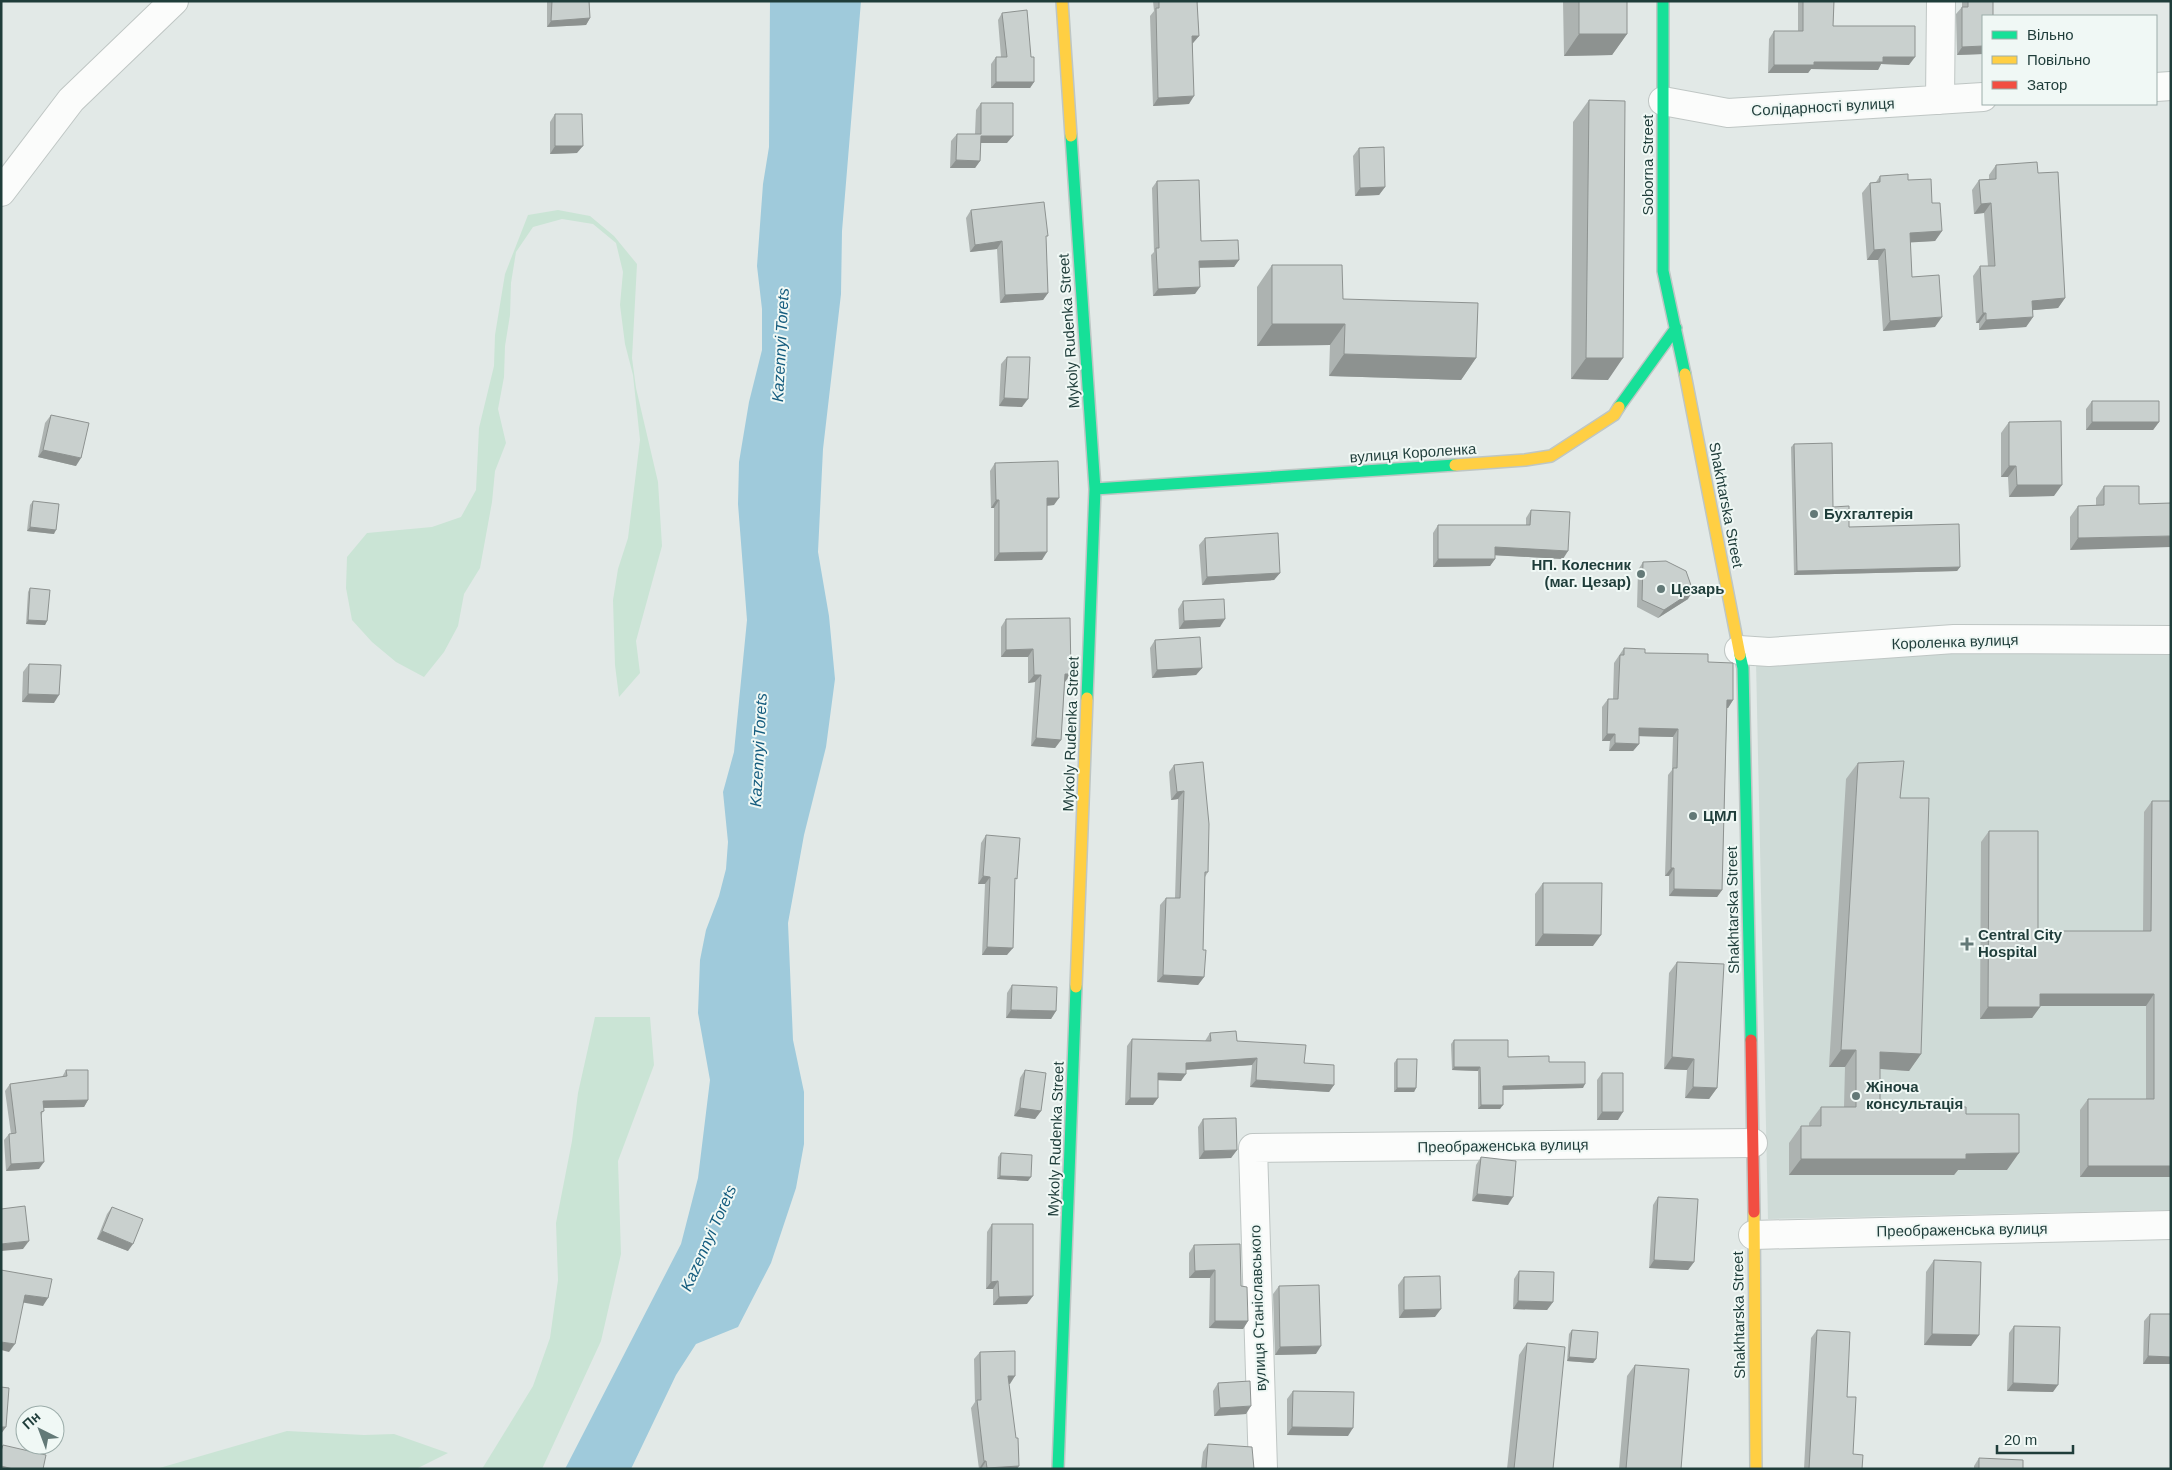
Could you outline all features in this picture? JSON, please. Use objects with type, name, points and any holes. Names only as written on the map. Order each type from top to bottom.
[{"type":"street","points":[[1,192],[71,100],[174,1]]},
{"type":"street","name":"Mykoly Rudenka Street","points":[[1058,1469],[1095,489],[1062,1]]},
{"type":"street","name":"Soborna Street","points":[[1663,1],[1664,271],[1676,328]]},
{"type":"street","points":[[1940,100],[1941,1]]},
{"type":"street","points":[[2157,87],[2171,86]]},
{"type":"street","name":"Солідарності вулиця","points":[[1663,101],[1728,113],[1982,97]]},
{"type":"street","name":"вулиця Короленка","points":[[1095,489],[1515,461],[1550,456],[1614,415],[1676,328]]},
{"type":"street","name":"Shakhtarska Street","points":[[1676,328],[1743,668],[1753,1143],[1756,1469]]},
{"type":"street","name":"Короленка вулиця","points":[[1739,650],[1769,652],[1954,639],[2171,640]]},
{"type":"street","name":"Преображенська вулиця","points":[[1253,1148],[1753,1143]]},
{"type":"street","name":"вулиця Станіславського","points":[[1253,1148],[1263,1469]]},
{"type":"street","name":"Преображенська вулиця","points":[[1753,1234],[2171,1225]]},
{"type":"shaded area","name":"Central City Hospital","points":[[2171,651],[2171,1210],[1768,1219],[1756,661],[1952,652]]},
{"type":"green space","points":[[558,210],[590,216],[614,236],[637,264],[632,358],[636,388],[658,482],[662,546],[636,641],[640,673],[619,697],[615,665],[613,600],[618,569],[628,538],[640,440],[633,375],[625,344],[620,305],[623,272],[616,243],[593,224],[562,219],[533,227],[516,252],[511,283],[504,377],[498,409],[506,443],[495,471],[492,502],[480,568],[464,594],[458,626],[444,652],[424,677],[396,662],[372,642],[352,620],[346,588],[347,557],[367,533],[432,527],[461,517],[476,490],[479,428],[494,366],[495,335],[505,274],[528,215]]},
{"type":"green space","points":[[595,1017],[650,1017],[654,1065],[618,1161],[621,1254],[601,1341],[542,1469],[482,1469],[533,1386],[550,1338],[558,1280],[556,1223],[572,1141],[578,1093]]},
{"type":"green space","points":[[287,1431],[364,1435],[394,1434],[448,1453],[418,1468],[401,1469],[156,1469]]},
{"type":"water","name":"Kazennyi Torets","points":[[770,1],[861,1],[842,231],[841,294],[823,449],[818,552],[829,616],[835,679],[826,747],[804,835],[788,923],[793,1040],[804,1092],[804,1144],[796,1188],[771,1263],[738,1327],[696,1344],[676,1375],[631,1469],[565,1469],[681,1244],[698,1178],[710,1080],[698,1013],[700,960],[706,930],[719,896],[726,869],[728,842],[723,792],[734,752],[747,620],[738,504],[739,462],[749,402],[762,350],[762,309],[757,266],[763,184],[769,147]]},
{"type":"building","points":[[552,1],[589,1],[590,18],[551,21]]},
{"type":"building","points":[[1159,1],[1197,1],[1199,36],[1192,36],[1194,96],[1158,98],[1156,8],[1159,8]]},
{"type":"building","points":[[1579,1],[1627,1],[1627,34],[1579,34]]},
{"type":"building","points":[[1803,1],[1834,1],[1833,26],[1915,26],[1915,57],[1883,57],[1883,62],[1814,62],[1814,65],[1774,65],[1774,31],[1803,31]]},
{"type":"building","points":[[1968,1],[1993,1],[1993,15],[1982,15],[1982,46],[1962,47],[1962,7],[1968,7]]},
{"type":"building","points":[[1027,10],[1031,57],[1034,57],[1034,82],[996,82],[996,57],[1007,57],[1002,13]]},
{"type":"building","points":[[1589,100],[1625,101],[1623,358],[1586,358]]},
{"type":"building","points":[[981,103],[1013,103],[1013,136],[981,136],[980,161],[956,160],[957,134],[981,134]]},
{"type":"building","points":[[555,114],[582,114],[583,146],[555,146]]},
{"type":"building","points":[[1384,147],[1385,187],[1360,188],[1359,148]]},
{"type":"building","points":[[2037,162],[2038,173],[2058,172],[2065,298],[2032,301],[2033,317],[1986,320],[1986,313],[1983,313],[1980,266],[1995,266],[1991,203],[1981,204],[1979,180],[1996,179],[1996,165]]},
{"type":"building","points":[[1908,174],[1908,180],[1931,179],[1932,203],[1940,203],[1942,231],[1910,233],[1912,277],[1939,275],[1942,317],[1890,321],[1885,249],[1874,250],[1870,183],[1880,182],[1880,176]]},
{"type":"building","points":[[1199,180],[1201,241],[1238,240],[1239,260],[1199,261],[1200,287],[1158,289],[1156,248],[1159,248],[1157,181]]},
{"type":"building","points":[[1044,202],[1048,236],[1046,236],[1048,293],[1005,295],[1002,241],[975,245],[971,210]]},
{"type":"building","points":[[1272,265],[1342,265],[1343,299],[1478,303],[1476,358],[1344,354],[1345,324],[1272,324]]},
{"type":"building","points":[[1007,357],[1030,357],[1028,399],[1004,398]]},
{"type":"building","points":[[2092,401],[2159,401],[2159,422],[2092,422]]},
{"type":"building","points":[[51,415],[89,423],[81,458],[43,450]]},
{"type":"building","points":[[2061,421],[2062,485],[2017,485],[2016,466],[2009,466],[2009,422]]},
{"type":"building","name":"Бухгалтерія","points":[[1832,443],[1833,507],[1849,506],[1849,527],[1959,524],[1960,567],[1797,571],[1794,444]]},
{"type":"building","points":[[1058,461],[1059,498],[1047,498],[1047,552],[999,553],[999,500],[996,500],[995,463]]},
{"type":"building","points":[[2104,486],[2139,486],[2139,504],[2171,503],[2171,536],[2078,538],[2078,506],[2104,505]]},
{"type":"building","points":[[33,501],[59,504],[56,530],[30,527]]},
{"type":"building","points":[[1531,510],[1570,512],[1568,551],[1495,547],[1495,559],[1438,559],[1438,525],[1530,525]]},
{"type":"building","points":[[1278,533],[1280,573],[1207,577],[1205,538]]},
{"type":"building","name":"Цезарь","points":[[1666,561],[1686,571],[1693,591],[1664,610],[1642,600],[1643,562]]},
{"type":"building","points":[[30,588],[50,590],[47,621],[28,620]]},
{"type":"building","points":[[1224,599],[1225,619],[1184,621],[1183,601]]},
{"type":"building","points":[[1070,618],[1071,674],[1065,674],[1061,740],[1036,738],[1041,675],[1034,675],[1033,649],[1006,650],[1006,619]]},
{"type":"building","points":[[1200,637],[1202,668],[1157,670],[1155,640]]},
{"type":"building","name":"ЦМЛ","points":[[1624,648],[1645,649],[1645,653],[1708,654],[1708,662],[1733,663],[1733,700],[1727,700],[1722,890],[1674,889],[1674,868],[1671,868],[1673,768],[1677,768],[1678,729],[1639,728],[1639,744],[1615,743],[1615,734],[1607,734],[1608,699],[1618,699],[1620,655],[1624,655]]},
{"type":"building","points":[[29,664],[61,665],[59,695],[28,694]]},
{"type":"building","points":[[1904,761],[1900,798],[1929,798],[1921,1054],[1880,1052],[1880,1107],[1966,1107],[1966,1114],[2019,1114],[2019,1153],[1966,1154],[1966,1159],[1801,1159],[1801,1126],[1821,1126],[1821,1107],[1856,1107],[1856,1050],[1841,1050],[1858,763]]},
{"type":"building","points":[[1203,762],[1209,824],[1208,872],[1205,872],[1203,950],[1206,950],[1204,977],[1163,975],[1166,898],[1180,898],[1184,791],[1177,792],[1174,765]]},
{"type":"building","points":[[2152,801],[2171,801],[2171,1166],[2088,1166],[2088,1099],[2154,1099],[2154,994],[2040,994],[2040,1007],[1988,1007],[1989,831],[2038,831],[2038,931],[2151,931]]},
{"type":"building","points":[[986,835],[1020,838],[1017,879],[1015,878],[1013,948],[987,947],[990,877],[983,876]]},
{"type":"building","points":[[1543,883],[1602,883],[1601,935],[1543,934]]},
{"type":"building","points":[[1677,962],[1724,964],[1717,1088],[1693,1087],[1694,1059],[1672,1057]]},
{"type":"building","points":[[1012,985],[1057,987],[1056,1011],[1011,1010]]},
{"type":"building","points":[[1236,1031],[1237,1041],[1306,1045],[1304,1063],[1334,1065],[1334,1085],[1256,1080],[1257,1058],[1186,1063],[1186,1074],[1158,1073],[1158,1098],[1130,1098],[1132,1039],[1211,1041],[1210,1033]]},
{"type":"building","points":[[1454,1040],[1508,1040],[1508,1057],[1549,1056],[1549,1062],[1585,1062],[1585,1084],[1503,1086],[1503,1105],[1481,1105],[1480,1067],[1454,1067]]},
{"type":"building","points":[[1397,1059],[1417,1059],[1416,1088],[1397,1088]]},
{"type":"building","points":[[66,1070],[88,1070],[88,1100],[43,1101],[44,1111],[41,1112],[44,1162],[11,1164],[9,1134],[16,1133],[10,1084],[67,1076]]},
{"type":"building","points":[[1025,1070],[1046,1073],[1041,1111],[1020,1108]]},
{"type":"building","points":[[1602,1073],[1623,1073],[1623,1112],[1602,1112]]},
{"type":"building","points":[[1236,1118],[1237,1150],[1204,1151],[1203,1119]]},
{"type":"building","points":[[1001,1153],[1032,1155],[1031,1177],[1000,1176]]},
{"type":"building","points":[[1481,1157],[1516,1161],[1513,1197],[1477,1194]]},
{"type":"building","points":[[1658,1197],[1698,1199],[1694,1262],[1654,1260]]},
{"type":"building","points":[[25,1206],[29,1241],[1,1244],[1,1209]]},
{"type":"building","points":[[112,1207],[143,1219],[133,1244],[102,1231]]},
{"type":"building","points":[[992,1224],[1033,1224],[1033,1296],[999,1297],[998,1281],[991,1282]]},
{"type":"building","points":[[1240,1244],[1241,1286],[1247,1287],[1248,1321],[1215,1321],[1215,1270],[1195,1271],[1194,1245]]},
{"type":"building","points":[[1934,1260],[1981,1262],[1979,1335],[1932,1334]]},
{"type":"building","points":[[1,1270],[52,1279],[48,1298],[25,1295],[15,1344],[1,1342]]},
{"type":"building","points":[[1519,1271],[1554,1272],[1553,1302],[1518,1301]]},
{"type":"building","points":[[1440,1276],[1441,1309],[1404,1310],[1404,1277]]},
{"type":"building","points":[[1319,1285],[1321,1346],[1280,1347],[1279,1286]]},
{"type":"building","points":[[2150,1314],[2171,1314],[2171,1357],[2148,1356]]},
{"type":"building","points":[[2014,1326],[2060,1327],[2058,1385],[2013,1383]]},
{"type":"building","points":[[1572,1330],[1598,1332],[1596,1359],[1569,1357]]},
{"type":"building","points":[[1817,1330],[1850,1332],[1847,1397],[1856,1397],[1853,1454],[1863,1455],[1862,1469],[1809,1469]]},
{"type":"building","points":[[1527,1343],[1565,1347],[1553,1469],[1514,1469]]},
{"type":"building","points":[[1015,1351],[1015,1376],[1008,1376],[1016,1438],[1018,1438],[1019,1466],[987,1468],[986,1461],[984,1461],[977,1400],[981,1400],[980,1352]]},
{"type":"building","points":[[1635,1365],[1689,1369],[1681,1469],[1626,1469]]},
{"type":"building","points":[[1250,1381],[1251,1406],[1220,1408],[1218,1383]]},
{"type":"building","points":[[1,1387],[9,1388],[6,1427],[1,1427]]},
{"type":"building","points":[[1293,1391],[1354,1392],[1353,1428],[1292,1427]]},
{"type":"building","points":[[1208,1444],[1252,1447],[1254,1469],[1206,1469]]},
{"type":"building","points":[[3,1445],[15,1448],[15,1455],[46,1455],[43,1469],[13,1469],[1,1466]]},
{"type":"building","points":[[1979,1458],[2023,1460],[2023,1469],[1979,1469]]},
{"type":"traffic: fast","points":[[1663,1],[1663,271],[1685,374]]},
{"type":"traffic: fast","points":[[1071,136],[1095,489],[1087,698]]},
{"type":"traffic: fast","points":[[1619,407],[1676,328]]},
{"type":"traffic: fast","points":[[1095,489],[1455,465]]},
{"type":"traffic: fast","points":[[1740,655],[1743,668],[1751,1040]]},
{"type":"traffic: fast","points":[[1058,1469],[1076,987]]},
{"type":"traffic: slow","points":[[1062,1],[1071,136]]},
{"type":"traffic: slow","points":[[1685,374],[1740,655]]},
{"type":"traffic: slow","points":[[1455,465],[1525,460],[1551,456],[1614,415],[1619,407]]},
{"type":"traffic: slow","points":[[1076,987],[1087,698]]},
{"type":"traffic: slow","points":[[1754,1212],[1756,1469]]},
{"type":"traffic: jam","points":[[1751,1040],[1754,1212]]},
{"type":"place","name":"Бухгалтерія","points":[[1814,514]]},
{"type":"place","name":"НП. Колесник (маг. Цезар)","points":[[1641,574]]},
{"type":"place","name":"Цезарь","points":[[1661,589]]},
{"type":"place","name":"ЦМЛ","points":[[1693,816]]},
{"type":"place","name":"Central City Hospital","points":[[1967,944]]},
{"type":"place","name":"Жіноча консультація","points":[[1856,1096]]}]
